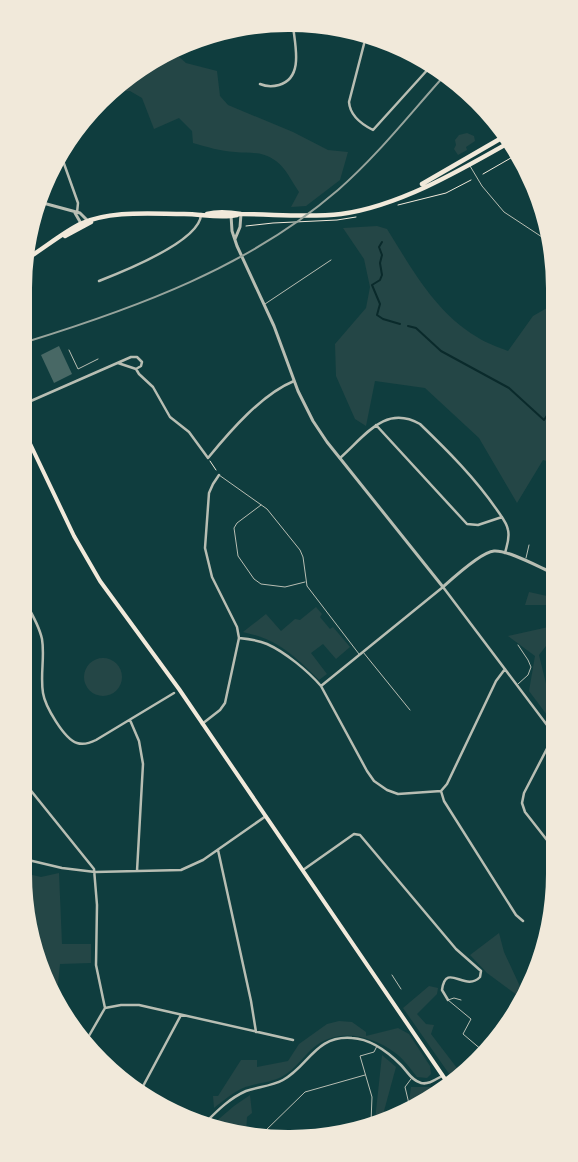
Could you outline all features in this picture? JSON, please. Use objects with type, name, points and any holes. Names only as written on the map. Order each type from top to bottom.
[{"type":"main road","points":[[406,194],[498,140]]},
{"type":"main road","points":[[35,253],[90,222],[123,215],[204,214],[214,216],[241,214],[303,216],[349,212],[371,207],[406,194],[469,165],[502,146]]},
{"type":"main road","points":[[32,448],[86,560],[266,816],[443,1076]]},
{"type":"street","points":[[260,84],[267,87],[282,84],[292,77],[296,67],[293,32]]},
{"type":"street","points":[[364,44],[348,102],[353,115],[373,130],[425,72]]},
{"type":"street","points":[[65,165],[78,203],[76,213],[82,226]]},
{"type":"street","points":[[47,204],[82,214],[90,222]]},
{"type":"street","points":[[99,282],[152,258],[178,243],[199,223],[204,214]]},
{"type":"street","points":[[231,214],[232,231],[238,249],[280,341],[294,381],[313,421],[340,458],[443,587],[546,725]]},
{"type":"street","points":[[235,239],[240,226],[241,214]]},
{"type":"street","points":[[32,401],[131,357],[137,357],[142,362],[141,366],[136,369]]},
{"type":"street","points":[[118,363],[136,369],[140,376],[153,387],[170,417],[190,432],[208,458],[254,409],[294,381]]},
{"type":"street","points":[[340,458],[376,425],[386,419],[397,416],[408,418],[420,424],[458,460],[502,517],[509,534],[504,553]]},
{"type":"street","points":[[376,425],[467,524],[478,524],[502,517]]},
{"type":"street","points":[[202,724],[220,710],[225,703],[239,638],[236,627],[212,577],[205,548],[209,493],[220,475]]},
{"type":"street","points":[[321,686],[487,553],[496,551],[504,553],[546,570]]},
{"type":"street","points":[[32,615],[42,640],[44,698],[51,715],[69,738],[78,744],[87,744],[174,693]]},
{"type":"street","points":[[239,638],[253,639],[277,650],[309,674],[321,686],[374,781],[387,790],[398,794],[441,791],[447,784],[496,681],[505,668]]},
{"type":"street","points":[[130,720],[138,742],[142,764],[137,872]]},
{"type":"street","points":[[546,749],[524,793],[522,803],[525,812],[546,839]]},
{"type":"street","points":[[441,791],[444,800],[516,915],[523,921]]},
{"type":"street","points":[[32,792],[89,861],[95,872],[96,965],[105,1008],[90,1034]]},
{"type":"street","points":[[32,861],[62,868],[95,872],[181,870],[195,865],[266,816]]},
{"type":"street","points":[[303,870],[354,834],[360,835],[456,949],[481,971],[479,978],[472,983],[467,983],[454,977],[445,981],[442,990],[448,1000]]},
{"type":"street","points":[[218,850],[252,1001],[256,1032]]},
{"type":"street","points":[[105,1008],[127,1004],[293,1040]]},
{"type":"street","points":[[144,1084],[181,1015]]},
{"type":"street","points":[[211,1117],[233,1098],[246,1091],[280,1082],[291,1075],[323,1044],[339,1038],[354,1038],[368,1041],[396,1061],[412,1078],[424,1083],[434,1081],[443,1076]]},
{"type":"lane","points":[[466,158],[482,186],[504,212],[540,235]]},
{"type":"lane","points":[[264,305],[330,260]]},
{"type":"lane","points":[[69,350],[78,369],[98,359]]},
{"type":"lane","points":[[220,475],[267,509],[301,553],[305,582],[309,590],[359,654]]},
{"type":"lane","points":[[262,504],[234,528],[238,556],[254,579],[261,584],[285,587],[305,582]]},
{"type":"lane","points":[[525,561],[529,545]]},
{"type":"lane","points":[[517,685],[526,678],[531,667],[518,645]]},
{"type":"lane","points":[[363,652],[410,710]]},
{"type":"lane","points":[[392,975],[401,989]]},
{"type":"lane","points":[[448,1000],[454,998],[461,1000]]},
{"type":"lane","points":[[448,1000],[471,1019],[462,1034],[478,1046]]},
{"type":"lane","points":[[371,1116],[372,1097],[360,1056],[374,1052],[377,1046]]},
{"type":"lane","points":[[268,1128],[305,1092],[365,1075]]},
{"type":"lane","points":[[408,1100],[405,1086],[412,1078]]},
{"type":"path","points":[[483,174],[510,159]]},
{"type":"path","points":[[403,204],[446,193],[471,180]]},
{"type":"path","points":[[242,227],[354,217]]},
{"type":"path","points":[[208,458],[220,475]]},
{"type":"shaded area","points":[[180,57],[186,63],[217,71],[220,96],[228,105],[293,132],[328,150],[348,152],[340,180],[306,206],[291,207],[299,192],[286,171],[276,161],[266,155],[224,151],[193,143],[192,131],[179,118],[154,129],[142,98],[126,91],[146,76]]},
{"type":"shaded area","points":[[467,133],[474,136],[475,141],[466,147],[467,150],[458,155],[454,149],[456,145],[455,140],[459,135]]},
{"type":"shaded area","points":[[377,226],[387,229],[426,289],[437,302],[462,327],[492,345],[508,351],[533,316],[546,309],[546,461],[543,460],[517,503],[479,438],[425,388],[375,381],[366,426],[355,419],[336,376],[335,344],[366,308],[370,287],[364,259],[343,228]]},
{"type":"shaded area","points":[[529,592],[546,596],[546,605],[525,605]]},
{"type":"shaded area","points":[[316,607],[322,614],[320,617],[330,629],[333,627],[350,647],[336,659],[323,644],[311,653],[327,674],[319,680],[281,647],[263,638],[243,632],[266,614],[281,631],[295,619],[300,620]]},
{"type":"shaded area","points":[[546,628],[546,646],[539,655],[546,684],[546,714],[529,691],[535,656],[508,636]]},
{"type":"shaded area","points":[[103,658],[117,663],[122,677],[117,691],[103,696],[89,691],[84,677],[89,663]]},
{"type":"shaded area","points":[[59,873],[62,944],[91,944],[91,963],[60,964],[58,984],[46,955],[37,923],[32,875],[41,877]]},
{"type":"shaded area","points":[[499,933],[504,952],[519,985],[515,994],[487,973],[470,955]]},
{"type":"shaded area","points":[[429,986],[438,988],[437,994],[417,1014],[426,1024],[434,1025],[431,1034],[456,1067],[449,1073],[403,1008]]},
{"type":"shaded area","points":[[339,1021],[352,1022],[366,1032],[366,1036],[398,1028],[409,1034],[430,1066],[431,1074],[427,1078],[417,1077],[400,1057],[375,1041],[354,1036],[333,1037],[322,1041],[313,1048],[283,1076],[243,1088],[214,1108],[213,1096],[218,1096],[241,1060],[257,1060],[257,1067],[288,1061],[299,1044],[327,1024]]},
{"type":"shaded area","points":[[382,1055],[396,1067],[384,1111],[376,1114]]},
{"type":"shaded area","points":[[411,1087],[430,1087],[417,1095],[409,1099]]},
{"type":"shaded area","points":[[250,1095],[252,1113],[247,1117],[246,1126],[218,1120]]},
{"type":"building","points":[[59,346],[72,374],[54,383],[41,355]]},
{"type":"waterway","points":[[382,242],[379,247],[382,255],[380,263],[382,275],[380,280],[372,285],[380,304],[377,315],[383,319],[400,324]]},
{"type":"waterway","points":[[408,326],[416,328],[441,351],[509,388],[544,420],[546,417]]},
{"type":"railway","points":[[32,340],[109,315],[150,299],[229,263],[267,241],[304,217],[338,190],[379,149],[439,81]]}]
